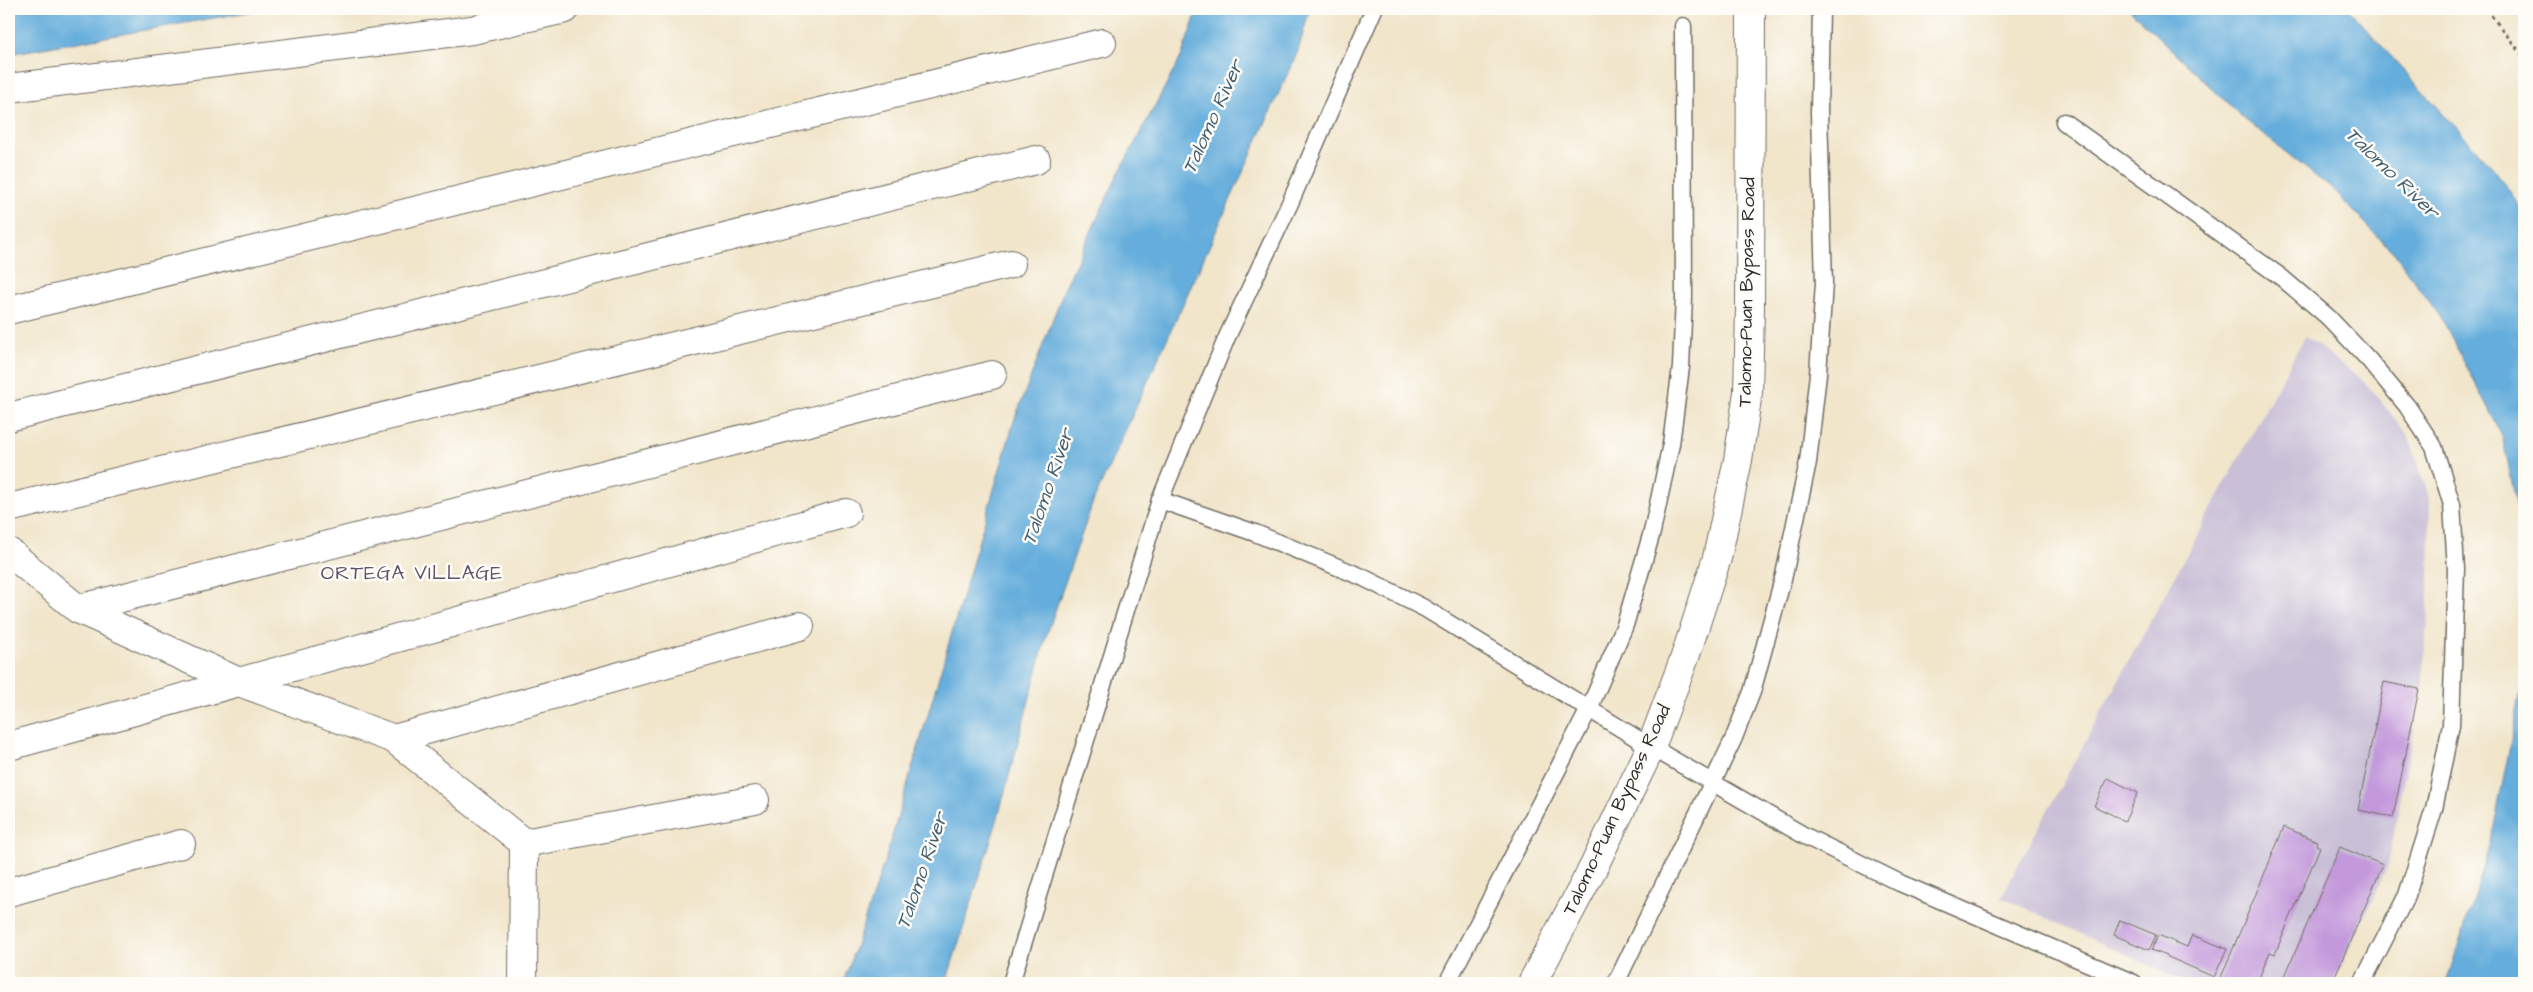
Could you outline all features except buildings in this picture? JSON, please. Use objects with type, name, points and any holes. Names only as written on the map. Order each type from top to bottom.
[{"type":"main road","points":[[9,88],[472,30],[565,9]]},
{"type":"main road","name":"Talomo-Puan Bypass Road","points":[[1532,983],[1594,866],[1651,748],[1685,658],[1717,558],[1738,460],[1748,392],[1751,9]]},
{"type":"main road","points":[[9,310],[1102,43]]},
{"type":"main road","points":[[9,417],[1036,160]]},
{"type":"main road","points":[[9,508],[1011,264]]},
{"type":"main road","points":[[78,609],[992,375]]},
{"type":"main road","points":[[9,746],[846,513]]},
{"type":"main road","points":[[12,559],[78,609],[239,682],[394,739],[524,843],[754,800]]},
{"type":"main road","points":[[394,739],[800,626]]},
{"type":"main road","points":[[523,983],[524,843]]},
{"type":"main road","points":[[9,892],[181,844]]},
{"type":"lane","points":[[1011,983],[1160,500],[1227,337],[1290,203],[1374,9]]},
{"type":"lane","points":[[1616,983],[1714,784],[1752,692],[1784,575],[1808,462],[1818,374],[1824,283],[1819,112],[1821,9]]},
{"type":"lane","points":[[1447,983],[1589,709],[1626,625],[1652,532],[1671,444],[1681,367],[1684,297],[1683,26]]},
{"type":"lane","points":[[2064,122],[2281,277],[2328,317],[2369,360],[2402,400],[2434,447],[2452,505],[2456,569],[2451,725],[2434,809],[2407,895],[2362,983]]},
{"type":"lane","points":[[1160,500],[1283,544],[1362,577],[1424,608],[1651,748],[1805,836],[1900,883],[2134,983]]},
{"type":"path","points":[[2486,9],[2524,57]]},
{"type":"shaded area","points":[[2305,336],[2364,381],[2408,435],[2430,500],[2429,597],[2422,688],[2388,865],[2334,983],[2187,983],[2001,897]]},
{"type":"water","points":[[9,9],[265,9],[9,54]]},
{"type":"water","name":"Talomo River","points":[[1198,9],[1310,9],[1298,51],[1093,502],[1046,637],[997,821],[946,983],[843,983],[886,857],[1014,421],[1065,287],[1117,176],[1181,57]]},
{"type":"water","name":"Talomo River","points":[[2129,9],[2348,9],[2495,170],[2524,212],[2524,541],[2502,435],[2442,319],[2395,254],[2333,190],[2243,118]]},
{"type":"water","points":[[2524,676],[2524,983],[2446,983],[2489,851]]},
{"type":"district","name":"ORTEGA VILLAGE","points":[[412,573]]}]
